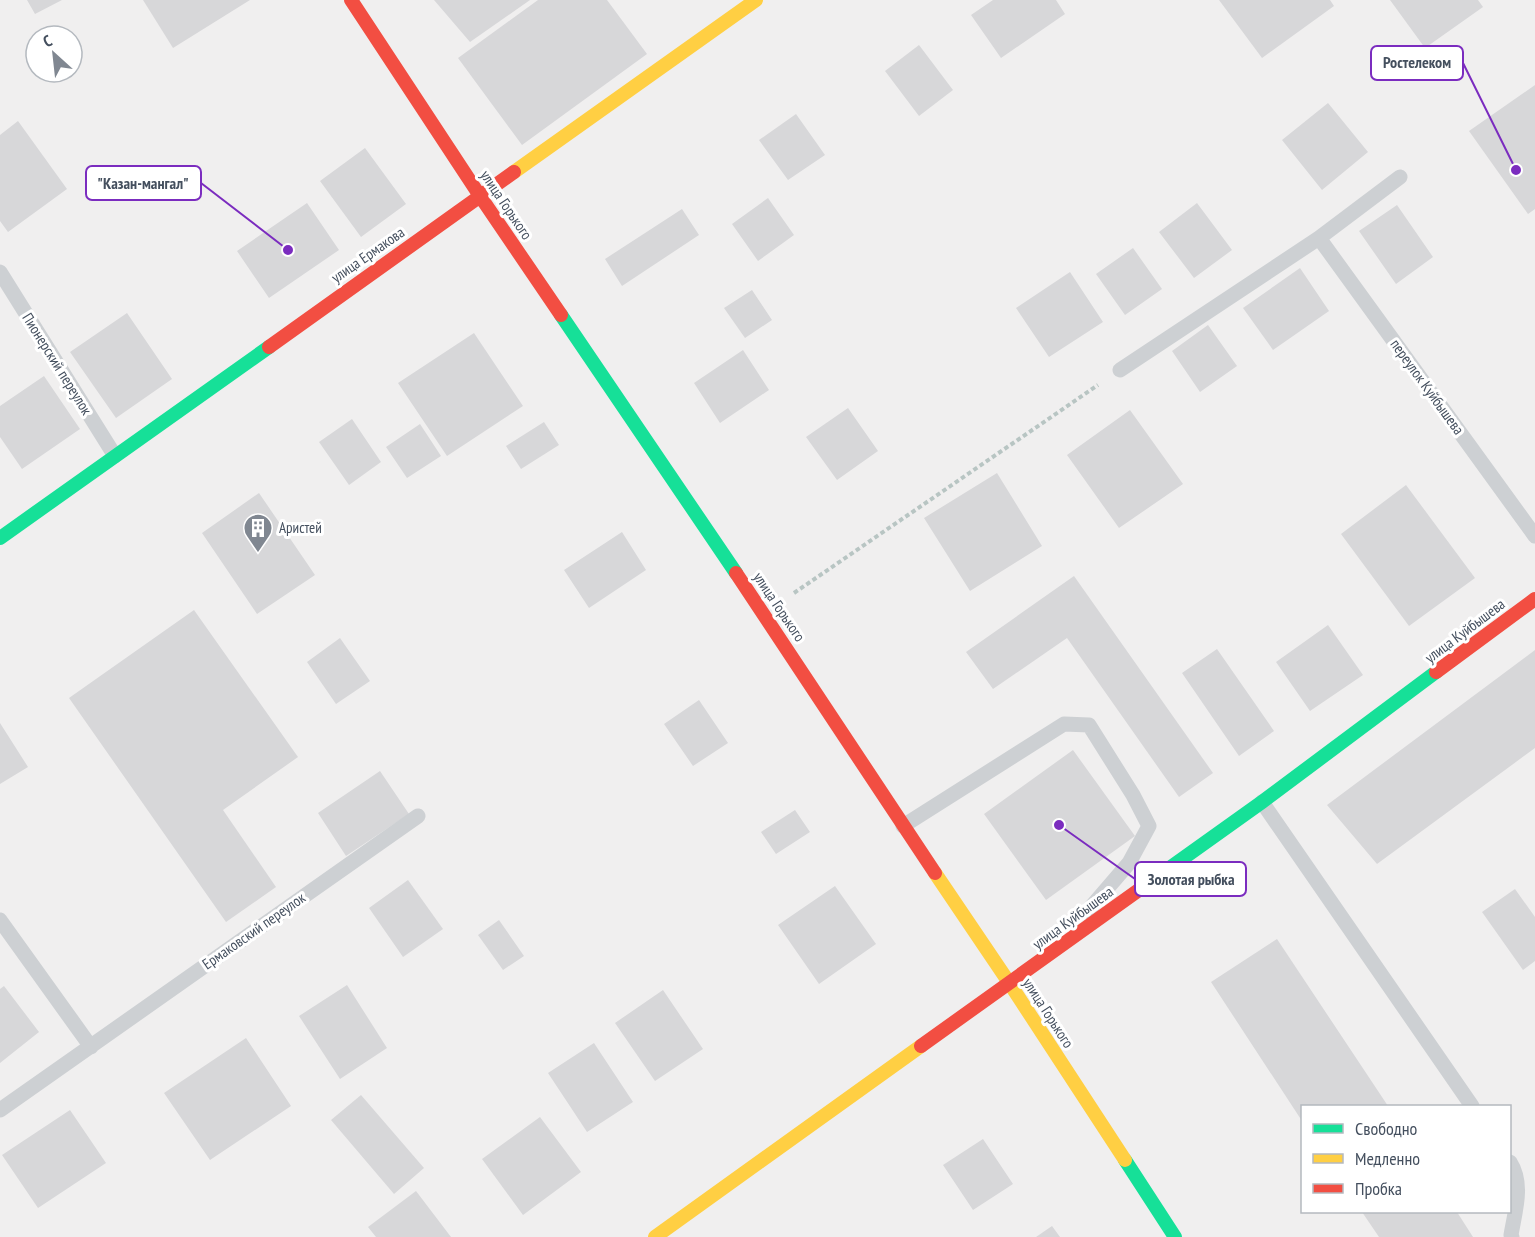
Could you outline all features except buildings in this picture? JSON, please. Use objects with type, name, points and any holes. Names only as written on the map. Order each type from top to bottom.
[{"type":"street","name":"улица Горького","points":[[351,0],[480,196],[764,613],[903,826],[1010,984],[1174,1237]]},
{"type":"street","name":"улица Ермакова","points":[[0,538],[756,0]]},
{"type":"street","name":"улица Куйбышева","points":[[655,1237],[1262,802],[1535,599]]},
{"type":"lane","points":[[1120,370],[1319,238],[1401,177]]},
{"type":"lane","name":"переулок Куйбышева","points":[[1319,238],[1535,536]]},
{"type":"lane","name":"Пионерский переулок","points":[[0,272],[115,456]]},
{"type":"lane","points":[[903,826],[1064,724],[1089,724],[1133,795],[1149,826],[1129,863],[1051,954]]},
{"type":"lane","points":[[1262,802],[1471,1105]]},
{"type":"lane","name":"Ермаковский переулок","points":[[0,1110],[418,816]]},
{"type":"lane","points":[[0,920],[91,1047]]},
{"type":"lane","points":[[1511,1165],[1519,1189],[1512,1237]]},
{"type":"path","points":[[764,613],[1120,370]]},
{"type":"traffic: fast","points":[[561,315],[736,573]]},
{"type":"traffic: fast","points":[[0,538],[269,347]]},
{"type":"traffic: fast","points":[[1150,882],[1262,802],[1436,672]]},
{"type":"traffic: fast","points":[[1125,1160],[1175,1237]]},
{"type":"traffic: slow","points":[[514,172],[756,0]]},
{"type":"traffic: slow","points":[[935,873],[1125,1160]]},
{"type":"traffic: slow","points":[[655,1237],[921,1046]]},
{"type":"traffic: jam","points":[[351,0],[561,315]]},
{"type":"traffic: jam","points":[[269,347],[514,172]]},
{"type":"traffic: jam","points":[[736,573],[935,873]]},
{"type":"traffic: jam","points":[[1436,672],[1535,599]]},
{"type":"traffic: jam","points":[[921,1046],[1150,882]]},
{"type":"place","name":"Ростелеком","points":[[1516,170]]},
{"type":"place","name":"\"Казан-мангал\"","points":[[288,250]]},
{"type":"place","name":"Аристей","points":[[258,554]]},
{"type":"place","name":"Золотая рыбка","points":[[1059,825]]}]
